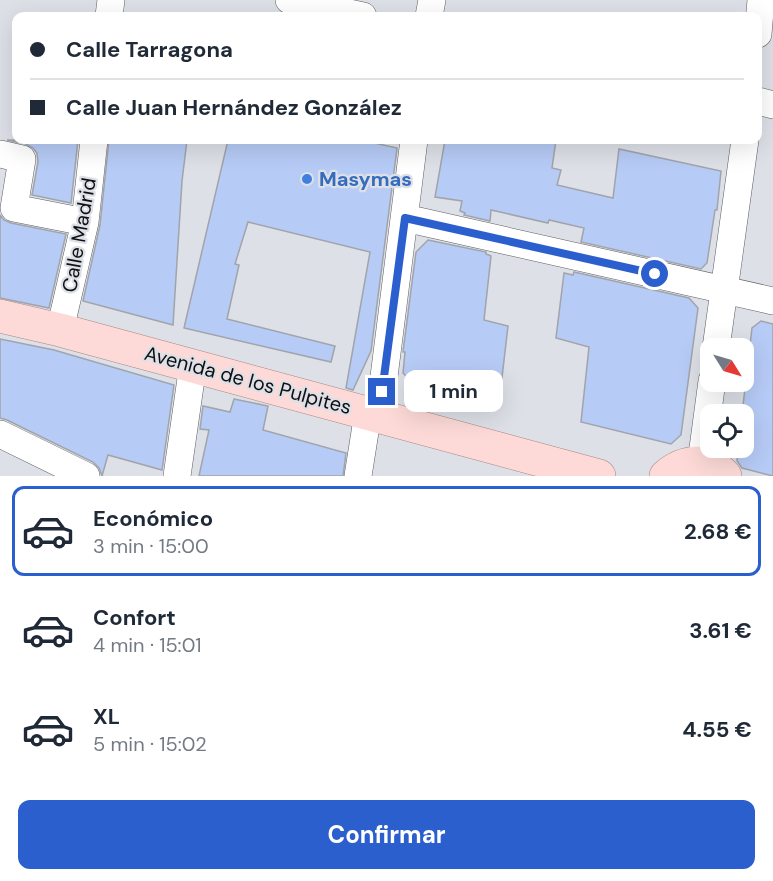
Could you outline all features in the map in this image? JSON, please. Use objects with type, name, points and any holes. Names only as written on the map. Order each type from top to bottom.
[{"type":"main road","name":"Avenida de los Pulpites","points":[[0,316],[193,365],[599,476]]},
{"type":"main road","points":[[666,476],[688,463],[713,469]]},
{"type":"street","points":[[289,0],[344,12]]},
{"type":"street","name":"Calle Madrid","points":[[60,330],[85,222],[94,144]]},
{"type":"street","points":[[358,476],[374,415],[405,218],[414,144]]},
{"type":"street","points":[[717,338],[744,144]]},
{"type":"street","points":[[0,154],[22,159],[14,208],[85,222]]},
{"type":"street","points":[[405,218],[773,301]]},
{"type":"street","points":[[177,476],[193,365]]},
{"type":"street","points":[[712,392],[713,469]]},
{"type":"street","points":[[0,434],[86,476]]},
{"type":"building","points":[[26,144],[78,144],[71,203],[32,195],[38,162],[37,153]]},
{"type":"building","points":[[109,144],[187,144],[173,325],[83,301],[100,225]]},
{"type":"building","name":"Masymas","points":[[227,144],[379,144],[397,148],[371,351],[353,390],[346,388],[370,252],[248,222],[235,264],[239,265],[227,319],[335,346],[331,362],[184,328]]},
{"type":"building","points":[[444,144],[555,144],[552,168],[561,170],[557,185],[613,198],[619,149],[721,171],[717,210],[715,210],[707,263],[701,269],[581,242],[584,228],[549,220],[548,223],[491,210],[490,221],[464,215],[465,213],[460,211],[462,201],[435,197]]},
{"type":"building","points":[[0,215],[11,223],[66,234],[49,308],[0,298]]},
{"type":"building","points":[[428,240],[486,252],[491,256],[484,320],[508,326],[499,403],[412,382],[403,373],[405,352],[403,352],[416,252]]},
{"type":"building","points":[[574,272],[689,298],[698,308],[681,435],[671,444],[581,422],[589,347],[556,338],[564,273],[573,275]]},
{"type":"building","points":[[761,321],[773,324],[773,476],[742,468],[737,461],[737,458],[754,458],[754,404],[743,404],[745,392],[754,392],[752,328]]},
{"type":"building","points":[[0,339],[54,350],[174,385],[162,470],[108,455],[102,476],[99,468],[93,462],[0,418]]},
{"type":"building","points":[[234,399],[268,406],[263,430],[346,453],[343,476],[199,476],[209,430],[200,429],[203,406],[230,412]]},
{"type":"place","name":"Masymas","points":[[307,179]]},
{"type":"route","points":[[382,392],[405,218],[655,274]]}]
